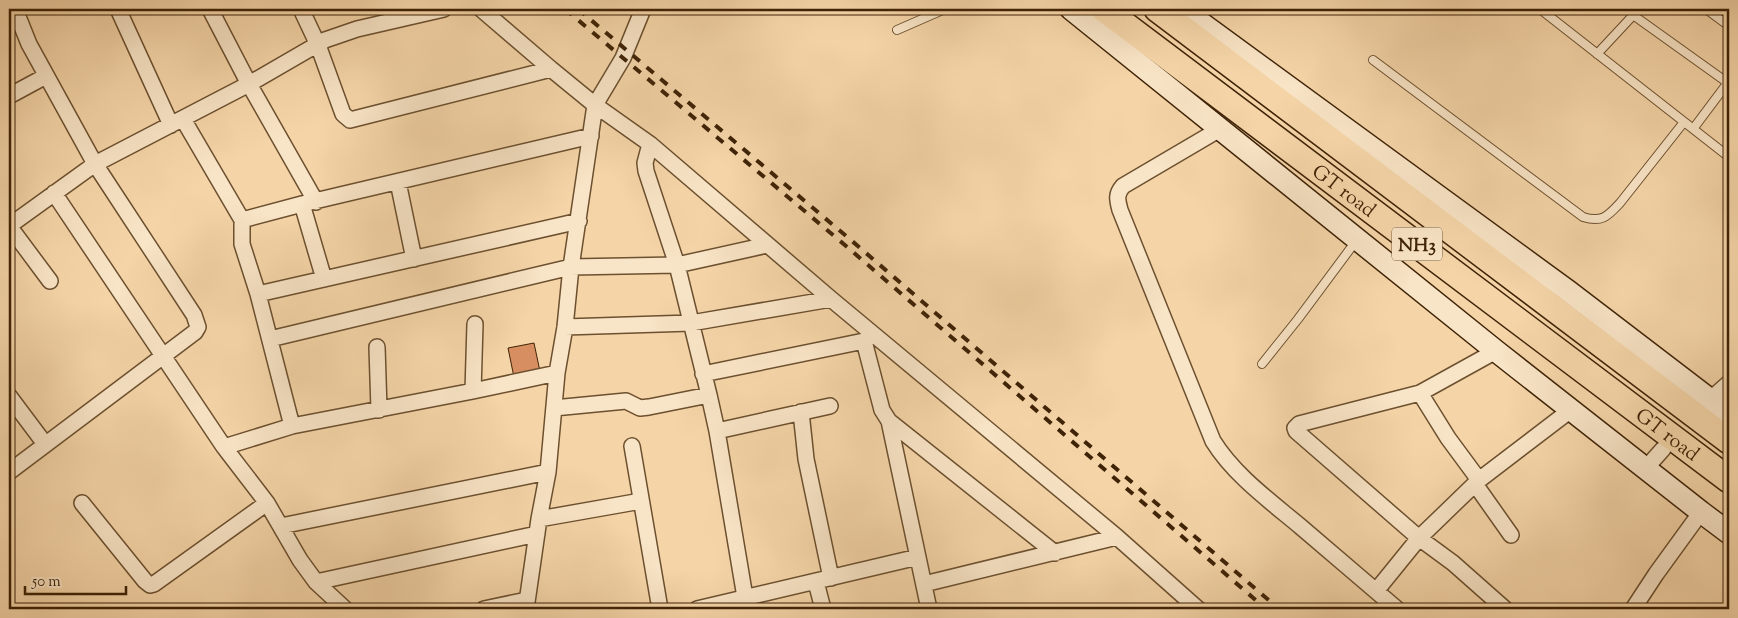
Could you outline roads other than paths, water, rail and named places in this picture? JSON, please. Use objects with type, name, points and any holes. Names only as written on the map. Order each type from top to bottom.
[{"type":"highway","name":"GT road","points":[[1104,9],[1729,480]]},
{"type":"highway","name":"GT road","points":[[1157,9],[1729,441]]},
{"type":"main road","points":[[1071,9],[1496,352],[1572,409],[1729,533]]},
{"type":"main road","points":[[1182,9],[1568,291],[1705,404],[1729,414]]},
{"type":"street","points":[[9,472],[195,332],[198,327],[197,321],[96,164],[23,32],[15,9]]},
{"type":"street","points":[[118,9],[177,122],[242,220],[242,244],[258,294],[292,426]]},
{"type":"street","points":[[212,9],[309,203],[324,279]]},
{"type":"street","points":[[301,9],[318,45],[343,114],[350,120],[551,69]]},
{"type":"street","points":[[50,281],[9,226],[96,164],[340,34],[444,9]]},
{"type":"street","points":[[481,9],[595,105],[650,144],[831,299],[1117,537],[1198,609]]},
{"type":"street","points":[[484,609],[526,605],[548,472],[557,373],[595,105],[623,58],[643,9]]},
{"type":"street","points":[[9,96],[46,76]]},
{"type":"street","points":[[1220,129],[1122,186],[1117,192],[1120,210],[1218,450],[1268,499],[1397,609]]},
{"type":"street","points":[[242,220],[592,136]]},
{"type":"street","points":[[650,144],[646,171],[676,265],[709,395],[746,604]]},
{"type":"street","points":[[398,182],[414,259]]},
{"type":"street","points":[[54,193],[224,447],[267,503],[300,560],[316,582],[344,609]]},
{"type":"street","points":[[258,294],[578,222]]},
{"type":"street","points":[[270,339],[571,267],[676,265],[767,245]]},
{"type":"street","points":[[565,327],[691,323],[831,299]]},
{"type":"street","points":[[473,392],[475,324]]},
{"type":"street","points":[[703,374],[864,341],[882,410],[889,421],[1055,553]]},
{"type":"street","points":[[376,347],[379,410]]},
{"type":"street","points":[[1496,352],[1420,393],[1299,424],[1295,428],[1296,431],[1419,538],[1453,563],[1505,609]]},
{"type":"street","points":[[224,447],[292,426],[473,392],[557,373]]},
{"type":"street","points":[[1705,404],[1729,383]]},
{"type":"street","points":[[1420,393],[1511,535]]},
{"type":"street","points":[[554,408],[626,401],[640,408],[709,395]]},
{"type":"street","points":[[9,396],[45,444]]},
{"type":"street","points":[[717,432],[830,406]]},
{"type":"street","points":[[1376,591],[1419,538],[1477,482],[1572,409]]},
{"type":"street","points":[[801,412],[806,459],[831,578]]},
{"type":"street","points":[[889,421],[929,609]]},
{"type":"street","points":[[632,446],[660,609]]},
{"type":"street","points":[[1646,468],[1664,450]]},
{"type":"street","points":[[280,526],[548,472]]},
{"type":"street","points":[[539,519],[640,501]]},
{"type":"street","points":[[82,503],[145,581],[154,584],[267,503]]},
{"type":"street","points":[[1633,609],[1701,512]]},
{"type":"street","points":[[316,582],[537,534]]},
{"type":"street","points":[[924,584],[1117,537]]},
{"type":"street","points":[[703,609],[746,604],[816,582],[918,557]]},
{"type":"street","points":[[816,582],[823,609]]},
{"type":"lane","points":[[897,30],[945,9]]},
{"type":"lane","points":[[1540,9],[1729,157]]},
{"type":"lane","points":[[1706,9],[1729,26]]},
{"type":"lane","points":[[1597,54],[1636,12],[1729,82],[1693,129]]},
{"type":"lane","points":[[1373,60],[1583,217],[1592,219],[1601,219],[1620,203],[1684,122]]},
{"type":"lane","points":[[1262,364],[1357,239]]},
{"type":"railway","points":[[565,9],[846,246],[1266,609]]},
{"type":"railway","points":[[578,9],[852,241],[1279,609]]}]
